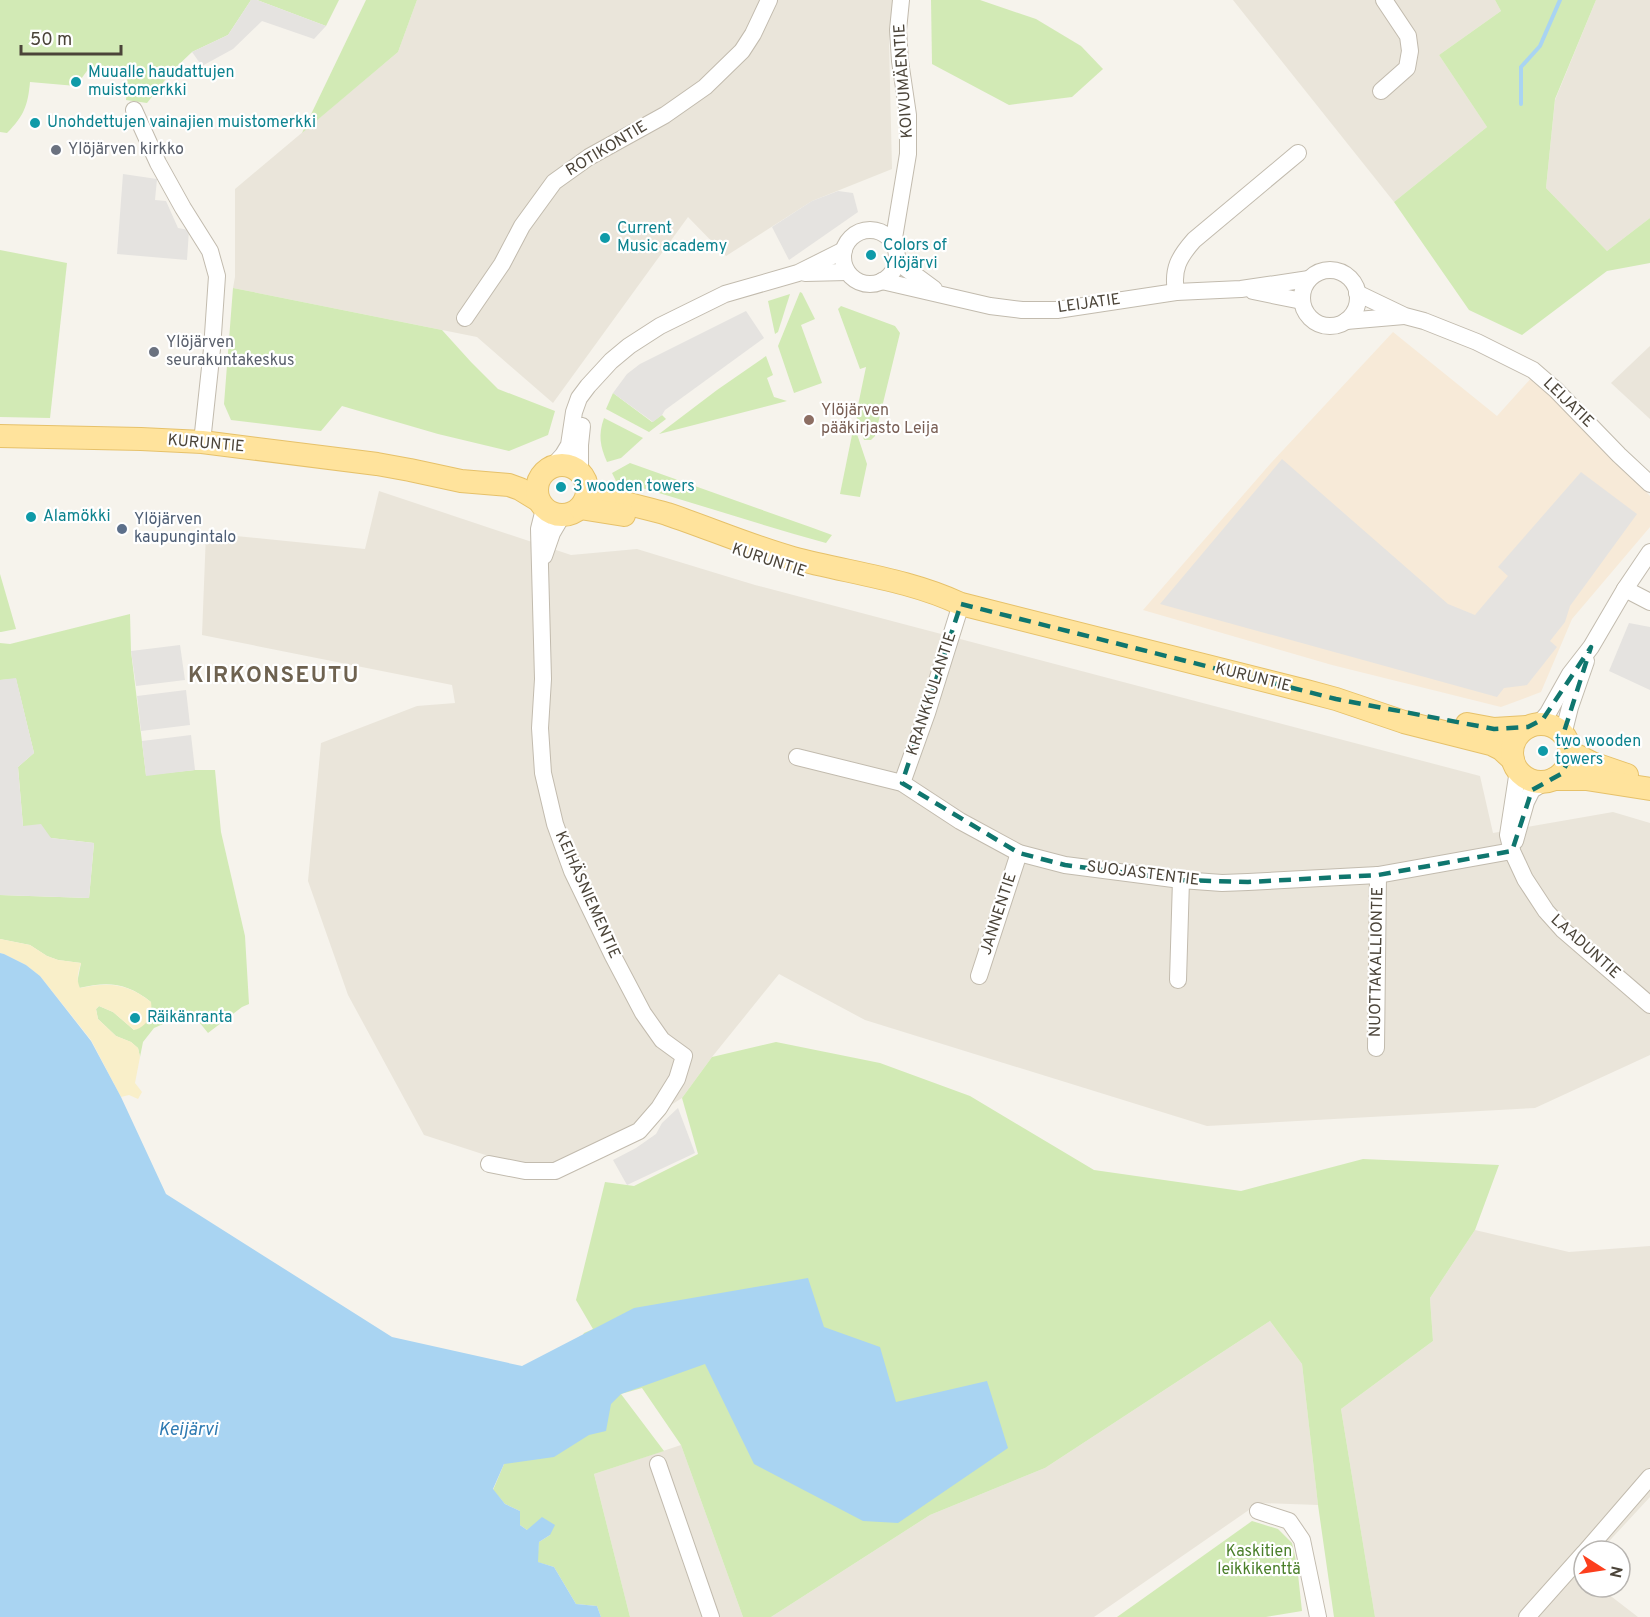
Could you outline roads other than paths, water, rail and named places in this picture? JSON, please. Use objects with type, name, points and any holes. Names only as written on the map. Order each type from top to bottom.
[{"type":"main road","name":"KURUNTIE","points":[[0,436],[202,442],[334,458],[461,481],[509,485],[565,499],[601,497],[666,514],[791,557],[910,585],[942,595],[961,604],[1336,699],[1404,722],[1491,744],[1501,749],[1515,765]]},
{"type":"main road","name":"KURUNTIE","points":[[410,470],[460,469],[486,472],[548,470],[567,465],[565,499]]},
{"type":"main road","points":[[548,470],[537,486],[565,499]]},
{"type":"main road","name":"KURUNTIE","points":[[1336,699],[1494,729],[1531,726]]},
{"type":"main road","points":[[1531,726],[1550,726],[1566,743],[1592,762],[1627,775],[1650,788],[1586,779],[1530,780],[1515,765],[1512,750],[1520,733],[1531,726]]},
{"type":"main road","points":[[1550,780],[1566,768],[1569,760],[1566,743]]},
{"type":"street","name":"ROTIKONTIE","points":[[465,318],[502,264],[522,226],[554,182],[589,157],[663,117],[705,87],[742,51],[769,0]]},
{"type":"street","name":"KOIVUMÄENTIE","points":[[893,244],[908,154],[908,115],[898,30],[901,0]]},
{"type":"street","points":[[1381,91],[1407,68],[1410,51],[1408,36],[1384,0]]},
{"type":"street","points":[[134,110],[162,171],[210,251],[217,276],[202,442]]},
{"type":"street","points":[[1176,292],[1174,279],[1176,267],[1181,255],[1194,240],[1298,153]]},
{"type":"street","name":"KOIVUMÄENTIE","points":[[874,231],[900,196]]},
{"type":"street","points":[[874,231],[882,233],[893,244],[896,253],[894,270],[882,281],[874,284],[859,282],[847,272],[843,257],[844,250],[852,237],[859,233],[874,231]]},
{"type":"street","points":[[548,470],[563,455],[569,445],[574,412],[579,398],[629,346],[660,326],[725,294],[798,273],[844,250]]},
{"type":"street","name":"LEIJATIE","points":[[896,261],[939,293]]},
{"type":"street","name":"LEIJATIE","points":[[882,281],[990,306],[1022,310],[1057,310],[1176,292],[1241,289],[1309,279],[1318,272],[1329,270],[1341,272],[1351,279],[1357,293],[1405,316],[1477,342],[1533,370],[1650,483]]},
{"type":"street","points":[[798,273],[847,272]]},
{"type":"street","points":[[1302,301],[1303,290],[1309,279]]},
{"type":"street","name":"LEIJATIE","points":[[1241,289],[1302,301],[1305,312],[1313,321],[1324,326],[1336,326],[1346,321],[1405,316]]},
{"type":"street","points":[[1346,321],[1354,312],[1358,301],[1357,293]]},
{"type":"street","points":[[565,499],[580,445],[586,406],[600,374]]},
{"type":"street","name":"KEIHÄSNIEMENTIE","points":[[489,1164],[525,1171],[555,1171],[639,1131],[659,1108],[677,1079],[684,1056],[662,1041],[643,1013],[613,956],[572,871],[555,824],[543,773],[540,728],[543,679],[539,529],[565,499]]},
{"type":"street","points":[[1531,726],[1548,714],[1570,674],[1590,647],[1650,552]]},
{"type":"street","points":[[1625,589],[1650,602]]},
{"type":"street","name":"KRANKKULANTIE","points":[[902,783],[961,604]]},
{"type":"street","points":[[1566,743],[1570,707],[1590,647]]},
{"type":"street","name":"SUOJASTENTIE","points":[[796,757],[902,783],[960,821],[1019,853],[1065,865],[1180,880],[1222,883],[1378,875],[1512,851]]},
{"type":"street","name":"LAADUNTIE","points":[[1515,765],[1508,835],[1524,879],[1546,912],[1563,930],[1650,1005]]},
{"type":"street","points":[[1512,851],[1532,790],[1550,780]]},
{"type":"street","name":"JANNENTIE","points":[[979,976],[1019,853]]},
{"type":"street","name":"NUOTTAKALLIONTIE","points":[[1376,1048],[1378,875]]},
{"type":"street","points":[[1178,980],[1180,880]]},
{"type":"street","points":[[658,1464],[711,1617]]},
{"type":"street","points":[[1596,1539],[1650,1477]]},
{"type":"street","points":[[1258,1511],[1288,1521],[1302,1540],[1318,1617]]},
{"type":"street","points":[[1527,1617],[1572,1567]]},
{"type":"water","name":"Keijärvi","points":[[0,953],[26,965],[40,976],[91,1041],[121,1097],[166,1194],[392,1337],[522,1366],[634,1308],[808,1278],[824,1327],[880,1347],[896,1402],[987,1381],[1008,1448],[898,1523],[863,1521],[754,1464],[705,1364],[621,1394],[611,1404],[606,1431],[589,1435],[554,1457],[504,1464],[493,1489],[505,1504],[520,1511],[520,1525],[527,1530],[542,1517],[555,1525],[550,1535],[539,1542],[538,1562],[554,1567],[576,1604],[597,1606],[601,1617],[0,1617]]},
{"type":"waterway","points":[[1521,104],[1521,67],[1540,46],[1560,0]]},
{"type":"place","name":"Muualle haudattujen muistomerkki","points":[[76,82]]},
{"type":"place","name":"Unohdettujen vainajien muistomerkki","points":[[35,123]]},
{"type":"place","name":"Ylöjärven kirkko","points":[[56,150]]},
{"type":"place","name":"Current Music academy","points":[[605,238]]},
{"type":"place","name":"Colors of Ylöjärvi","points":[[871,255]]},
{"type":"place","name":"Ylöjärven seurakuntakeskus","points":[[154,352]]},
{"type":"place","name":"Ylöjärven pääkirjasto Leija","points":[[809,420]]},
{"type":"place","name":"3 wooden towers","points":[[561,487]]},
{"type":"place","name":"Alamökki","points":[[31,517]]},
{"type":"place","name":"Ylöjärven kaupungintalo","points":[[122,529]]},
{"type":"place","name":"two wooden towers","points":[[1543,751]]},
{"type":"place","name":"Räikänranta","points":[[135,1018]]},
{"type":"district","name":"KIRKONSEUTU","points":[[274,676]]},
{"type":"park label","name":"Kaskitien leikkikenttä","points":[[1259,1561]]}]
